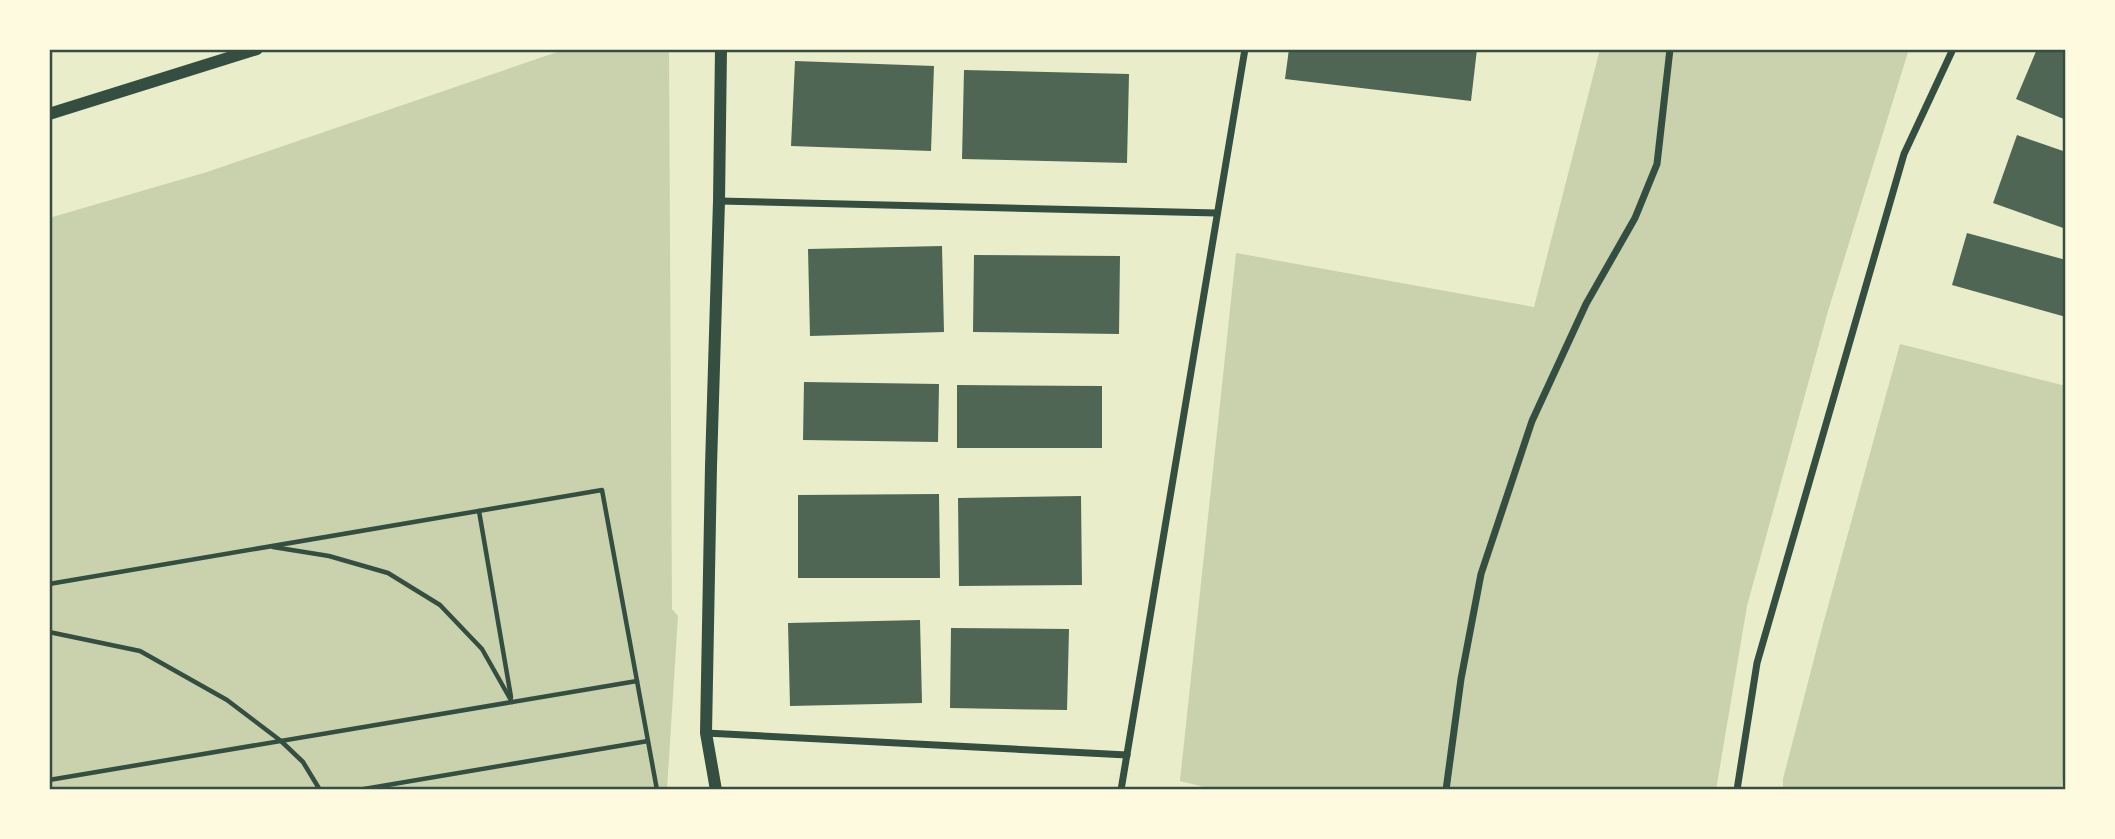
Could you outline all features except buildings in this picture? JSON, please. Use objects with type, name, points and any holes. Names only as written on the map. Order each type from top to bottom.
[{"type":"street","points":[[49,114],[257,49]]},
{"type":"street","points":[[716,790],[706,733],[721,49]]},
{"type":"street","points":[[1121,790],[1245,49]]},
{"type":"street","points":[[1446,790],[1461,680],[1480,574],[1532,421],[1586,304],[1635,218],[1657,164],[1670,49]]},
{"type":"street","points":[[1737,790],[1757,663],[1900,167],[1954,49]]},
{"type":"street","points":[[719,201],[1217,213]]},
{"type":"street","points":[[706,733],[1127,755]]},
{"type":"path","points":[[49,584],[601,490],[657,790]]},
{"type":"path","points":[[479,511],[512,702]]},
{"type":"path","points":[[269,547],[330,556],[388,573],[440,605],[482,649],[512,702]]},
{"type":"path","points":[[49,632],[140,651],[227,700],[281,741],[303,762],[320,790]]},
{"type":"path","points":[[49,780],[637,681]]},
{"type":"path","points":[[358,790],[648,741]]},
{"type":"green space","points":[[566,49],[669,49],[672,609],[678,616],[667,790],[49,790],[49,218],[207,172]]},
{"type":"green space","points":[[1600,49],[1909,49],[1828,311],[1747,606],[1716,790],[1216,790],[1180,781],[1236,253],[1534,307]]},
{"type":"green space","points":[[1900,344],[2066,386],[2066,758],[2061,790],[1783,790],[1783,779],[1822,628]]}]
